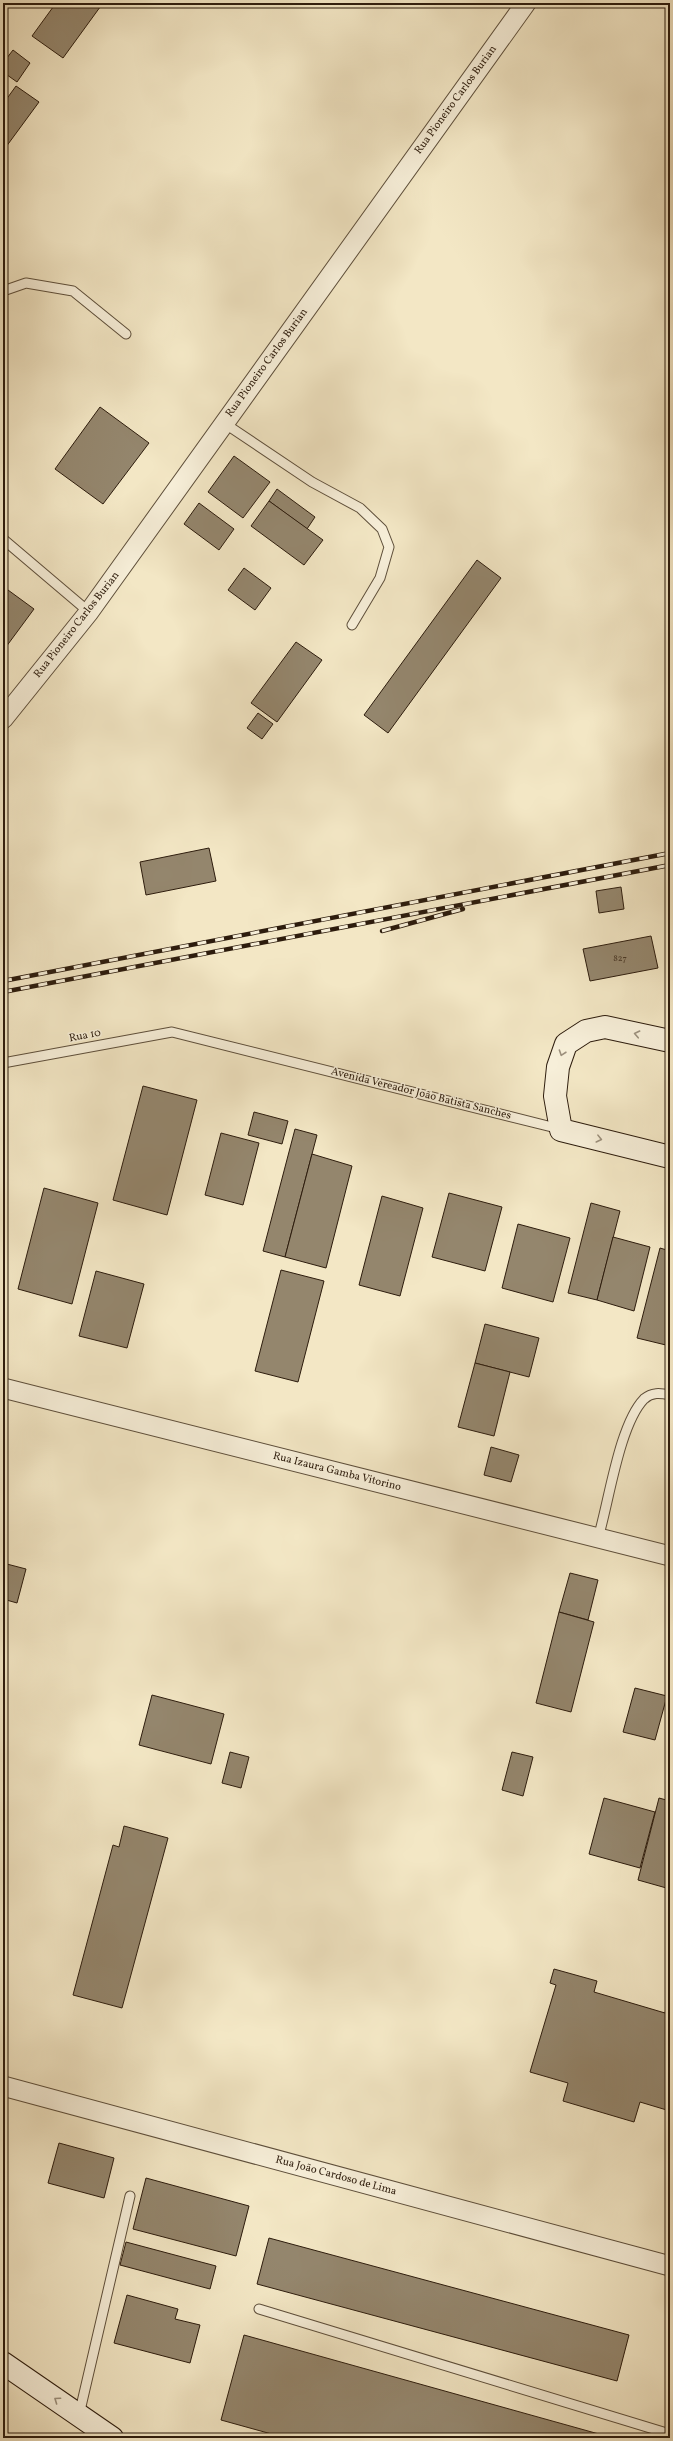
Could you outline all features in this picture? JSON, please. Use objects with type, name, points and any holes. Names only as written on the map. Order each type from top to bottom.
[{"type":"street","name":"Rua Pioneiro Carlos Burian","points":[[6,708],[89,612],[526,3]]},
{"type":"street","points":[[562,1130],[555,1096],[558,1067],[566,1044],[586,1031],[605,1027],[670,1041]]},
{"type":"street","name":"Avenida Vereador João Batista Sanches","points":[[562,1130],[670,1157]]},
{"type":"street","name":"Rua Izaura Gamba Vitorino","points":[[3,1388],[670,1556]]},
{"type":"street","name":"Rua João Cardoso de Lima","points":[[3,2086],[670,2266]]},
{"type":"street","points":[[3,2363],[112,2438]]},
{"type":"lane","points":[[3,290],[26,282],[73,291],[126,334]]},
{"type":"lane","points":[[224,423],[312,482],[360,508],[382,529],[389,547],[380,578],[352,625]]},
{"type":"lane","points":[[3,539],[89,612]]},
{"type":"lane","name":"Avenida Vereador João Batista Sanches","points":[[172,1032],[562,1130]]},
{"type":"lane","name":"Rua 10","points":[[3,1063],[172,1032]]},
{"type":"lane","points":[[598,1538],[622,1444],[634,1414],[645,1399],[656,1393],[670,1395]]},
{"type":"lane","points":[[79,2415],[130,2196]]},
{"type":"lane","points":[[258,2309],[670,2434]]},
{"type":"building","points":[[56,3],[103,3],[63,58],[32,36]]},
{"type":"building","points":[[13,50],[30,63],[17,82],[3,72],[3,63]]},
{"type":"building","points":[[16,86],[39,102],[3,151],[3,104]]},
{"type":"building","points":[[100,407],[149,443],[103,504],[55,469]]},
{"type":"building","points":[[234,456],[270,482],[243,518],[208,492]]},
{"type":"building","points":[[277,489],[315,517],[307,529],[269,501]]},
{"type":"building","points":[[269,501],[323,540],[304,565],[251,526]]},
{"type":"building","points":[[199,503],[234,529],[219,550],[184,524]]},
{"type":"building","points":[[477,560],[501,578],[388,733],[364,715]]},
{"type":"building","points":[[244,568],[271,588],[255,610],[228,590]]},
{"type":"building","points":[[8,590],[34,609],[3,651],[3,597]]},
{"type":"building","points":[[296,642],[322,660],[277,722],[251,703]]},
{"type":"building","points":[[258,713],[273,724],[262,739],[247,728]]},
{"type":"building","points":[[209,848],[216,881],[146,895],[140,862]]},
{"type":"building","points":[[621,887],[624,909],[599,913],[596,891]]},
{"type":"building","points":[[651,936],[658,968],[590,981],[583,949]]},
{"type":"building","points":[[143,1086],[197,1100],[167,1215],[113,1200]]},
{"type":"building","points":[[254,1112],[288,1121],[282,1144],[248,1135]]},
{"type":"building","points":[[295,1129],[317,1135],[285,1257],[263,1251]]},
{"type":"building","points":[[221,1133],[259,1143],[243,1205],[205,1195]]},
{"type":"building","points":[[312,1154],[352,1166],[326,1268],[285,1257]]},
{"type":"building","points":[[44,1188],[98,1203],[72,1304],[18,1289]]},
{"type":"building","points":[[449,1193],[502,1207],[485,1271],[432,1257]]},
{"type":"building","points":[[382,1196],[423,1208],[400,1296],[359,1285]]},
{"type":"building","points":[[591,1203],[620,1211],[597,1300],[568,1293]]},
{"type":"building","points":[[518,1224],[570,1238],[553,1302],[502,1288]]},
{"type":"building","points":[[613,1237],[650,1247],[634,1311],[597,1300]]},
{"type":"building","points":[[660,1248],[670,1251],[670,1346],[637,1338]]},
{"type":"building","points":[[281,1270],[324,1281],[298,1382],[255,1371]]},
{"type":"building","points":[[96,1271],[144,1284],[127,1348],[79,1336]]},
{"type":"building","points":[[485,1324],[539,1338],[529,1377],[475,1363]]},
{"type":"building","points":[[475,1363],[510,1372],[494,1436],[458,1427]]},
{"type":"building","points":[[491,1447],[519,1455],[511,1482],[484,1475]]},
{"type":"building","points":[[3,1563],[26,1569],[17,1603],[3,1599]]},
{"type":"building","points":[[570,1573],[598,1580],[588,1620],[559,1612]]},
{"type":"building","points":[[559,1612],[594,1622],[571,1712],[536,1703]]},
{"type":"building","points":[[635,1688],[667,1696],[655,1740],[623,1732]]},
{"type":"building","points":[[152,1695],[224,1714],[211,1764],[139,1745]]},
{"type":"building","points":[[230,1752],[249,1757],[241,1788],[222,1783]]},
{"type":"building","points":[[512,1752],[533,1757],[523,1796],[502,1790]]},
{"type":"building","points":[[604,1798],[655,1812],[640,1868],[589,1854]]},
{"type":"building","points":[[659,1798],[670,1801],[670,1889],[638,1880]]},
{"type":"building","points":[[124,1826],[168,1838],[122,2008],[73,1995],[113,1845],[119,1847]]},
{"type":"building","points":[[554,1969],[597,1981],[594,1992],[665,2013],[668,2002],[670,2003],[670,2111],[640,2102],[634,2122],[563,2101],[568,2083],[530,2072],[556,1985],[550,1983]]},
{"type":"building","points":[[59,2143],[114,2158],[104,2198],[48,2183]]},
{"type":"building","points":[[146,2178],[249,2206],[236,2256],[133,2229]]},
{"type":"building","points":[[269,2238],[629,2335],[617,2381],[257,2284]]},
{"type":"building","points":[[126,2242],[216,2266],[210,2289],[120,2265]]},
{"type":"building","points":[[127,2295],[178,2309],[175,2319],[200,2325],[190,2363],[114,2343]]},
{"type":"building","points":[[244,2335],[606,2436],[606,2438],[286,2438],[221,2420]]},
{"type":"railway","points":[[3,981],[670,853]]},
{"type":"railway","points":[[3,992],[670,865]]},
{"type":"railway","points":[[382,931],[463,909]]}]
